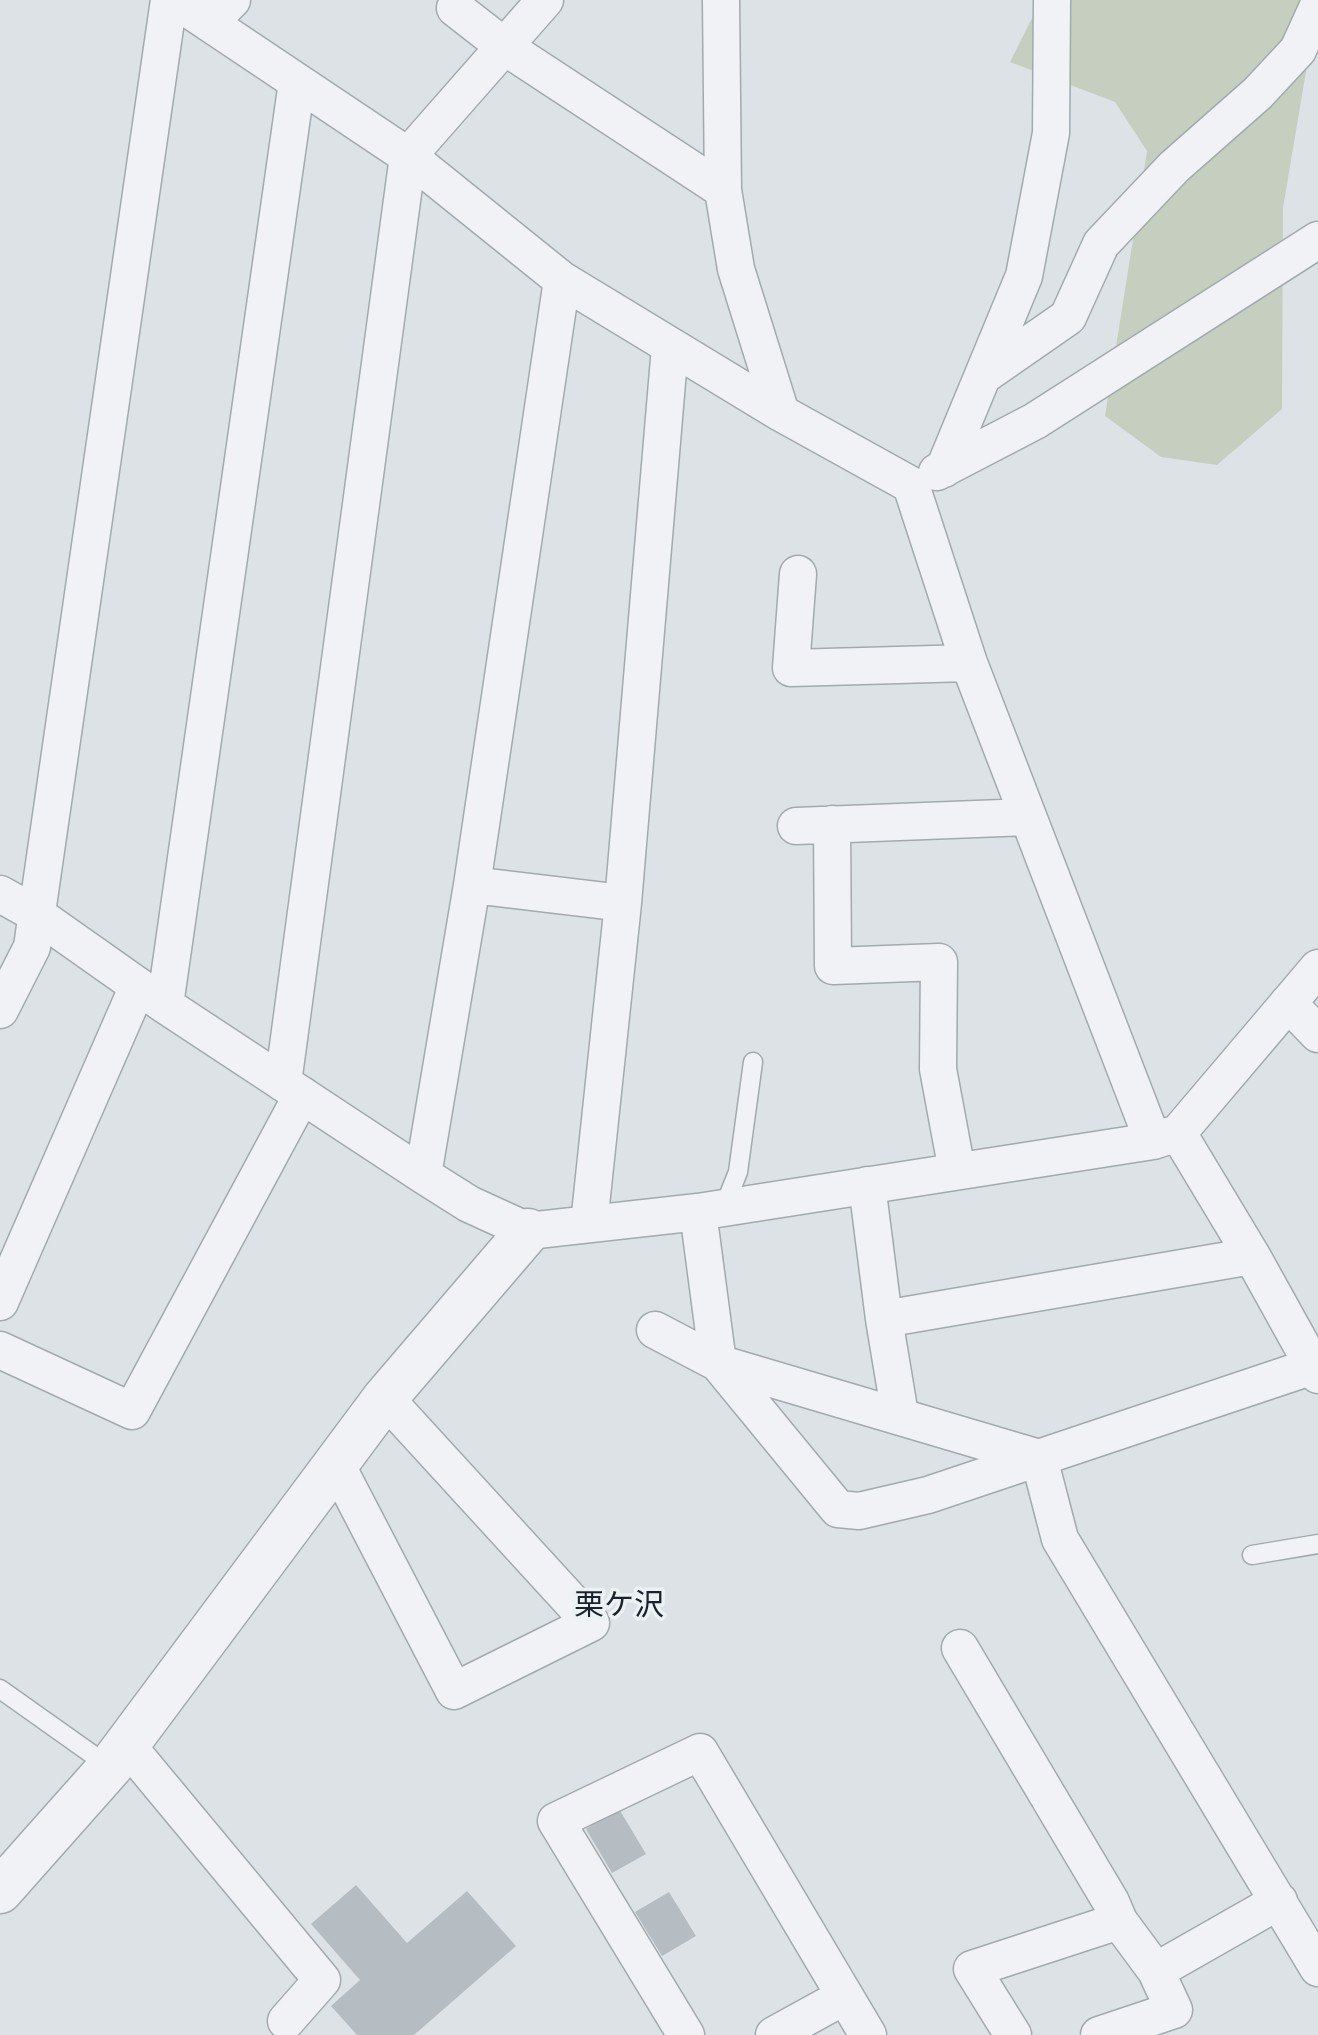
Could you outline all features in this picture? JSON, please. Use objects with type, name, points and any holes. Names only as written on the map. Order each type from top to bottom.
[{"type":"street","points":[[0,1010],[32,947],[169,0]]},
{"type":"street","points":[[175,0],[220,11],[297,82],[408,156],[562,280],[781,413],[911,485],[969,663],[1028,817],[1165,1137],[1252,1256],[1316,1371],[928,1495],[859,1511],[838,1509],[718,1363],[711,1210]]},
{"type":"street","points":[[0,1350],[132,1411],[293,1089],[408,156],[545,0]]},
{"type":"street","points":[[721,0],[723,190],[736,269],[781,413]]},
{"type":"street","points":[[944,469],[1024,276],[1051,133],[1052,0]]},
{"type":"street","points":[[983,376],[1068,317],[1101,244],[1174,167],[1258,93],[1288,61],[1298,50],[1318,6]]},
{"type":"street","points":[[455,8],[505,47],[723,190]]},
{"type":"street","points":[[0,1302],[152,996],[297,82]]},
{"type":"street","points":[[911,485],[1035,421],[1318,240]]},
{"type":"street","points":[[423,1175],[472,885],[562,280]]},
{"type":"street","points":[[589,1224],[623,903],[670,347]]},
{"type":"street","points":[[798,574],[791,668],[969,663]]},
{"type":"street","points":[[796,826],[1028,817]]},
{"type":"street","points":[[832,824],[833,966],[939,962],[938,1069],[957,1171]]},
{"type":"street","points":[[472,885],[623,903]]},
{"type":"street","points":[[0,894],[36,914],[152,996],[423,1175],[469,1204],[528,1231],[711,1210],[1165,1137],[1318,968]]},
{"type":"street","points":[[1288,1003],[1318,1034]]},
{"type":"street","points":[[867,1185],[900,1415]]},
{"type":"street","points":[[0,1891],[118,1755],[385,1398],[528,1231]]},
{"type":"street","points":[[884,1319],[1252,1256]]},
{"type":"street","points":[[655,1330],[718,1363],[1039,1458]]},
{"type":"street","points":[[336,1464],[454,1691],[591,1623],[385,1398]]},
{"type":"street","points":[[1039,1458],[1060,1539],[1318,1968]]},
{"type":"street","points":[[960,1648],[1111,1902],[1119,1921],[1156,1971],[1174,2010],[1099,2035]]},
{"type":"street","points":[[686,2035],[556,1821],[700,1752],[868,2035]]},
{"type":"street","points":[[118,1755],[322,1980],[286,2021]]},
{"type":"street","points":[[1156,1971],[1279,1901]]},
{"type":"street","points":[[1013,2035],[972,1969],[1119,1921]]},
{"type":"street","points":[[774,2035],[845,1996]]},
{"type":"lane","points":[[711,1210],[738,1172],[753,1062]]},
{"type":"lane","points":[[1252,1555],[1318,1544]]},
{"type":"lane","points":[[0,1689],[118,1755]]},
{"type":"green space","points":[[1041,0],[1318,0],[1283,208],[1282,409],[1217,465],[1161,457],[1105,416],[1147,151],[1115,102],[1010,62]]},
{"type":"building","points":[[619,1809],[646,1854],[612,1873],[586,1829]]},
{"type":"building","points":[[356,1885],[407,1943],[467,1891],[516,1946],[414,2035],[357,2035],[331,2006],[360,1980],[311,1924]]},
{"type":"building","points":[[669,1892],[696,1936],[662,1956],[635,1912]]},
{"type":"district","name":"栗ケ沢","points":[[619,1605]]}]
